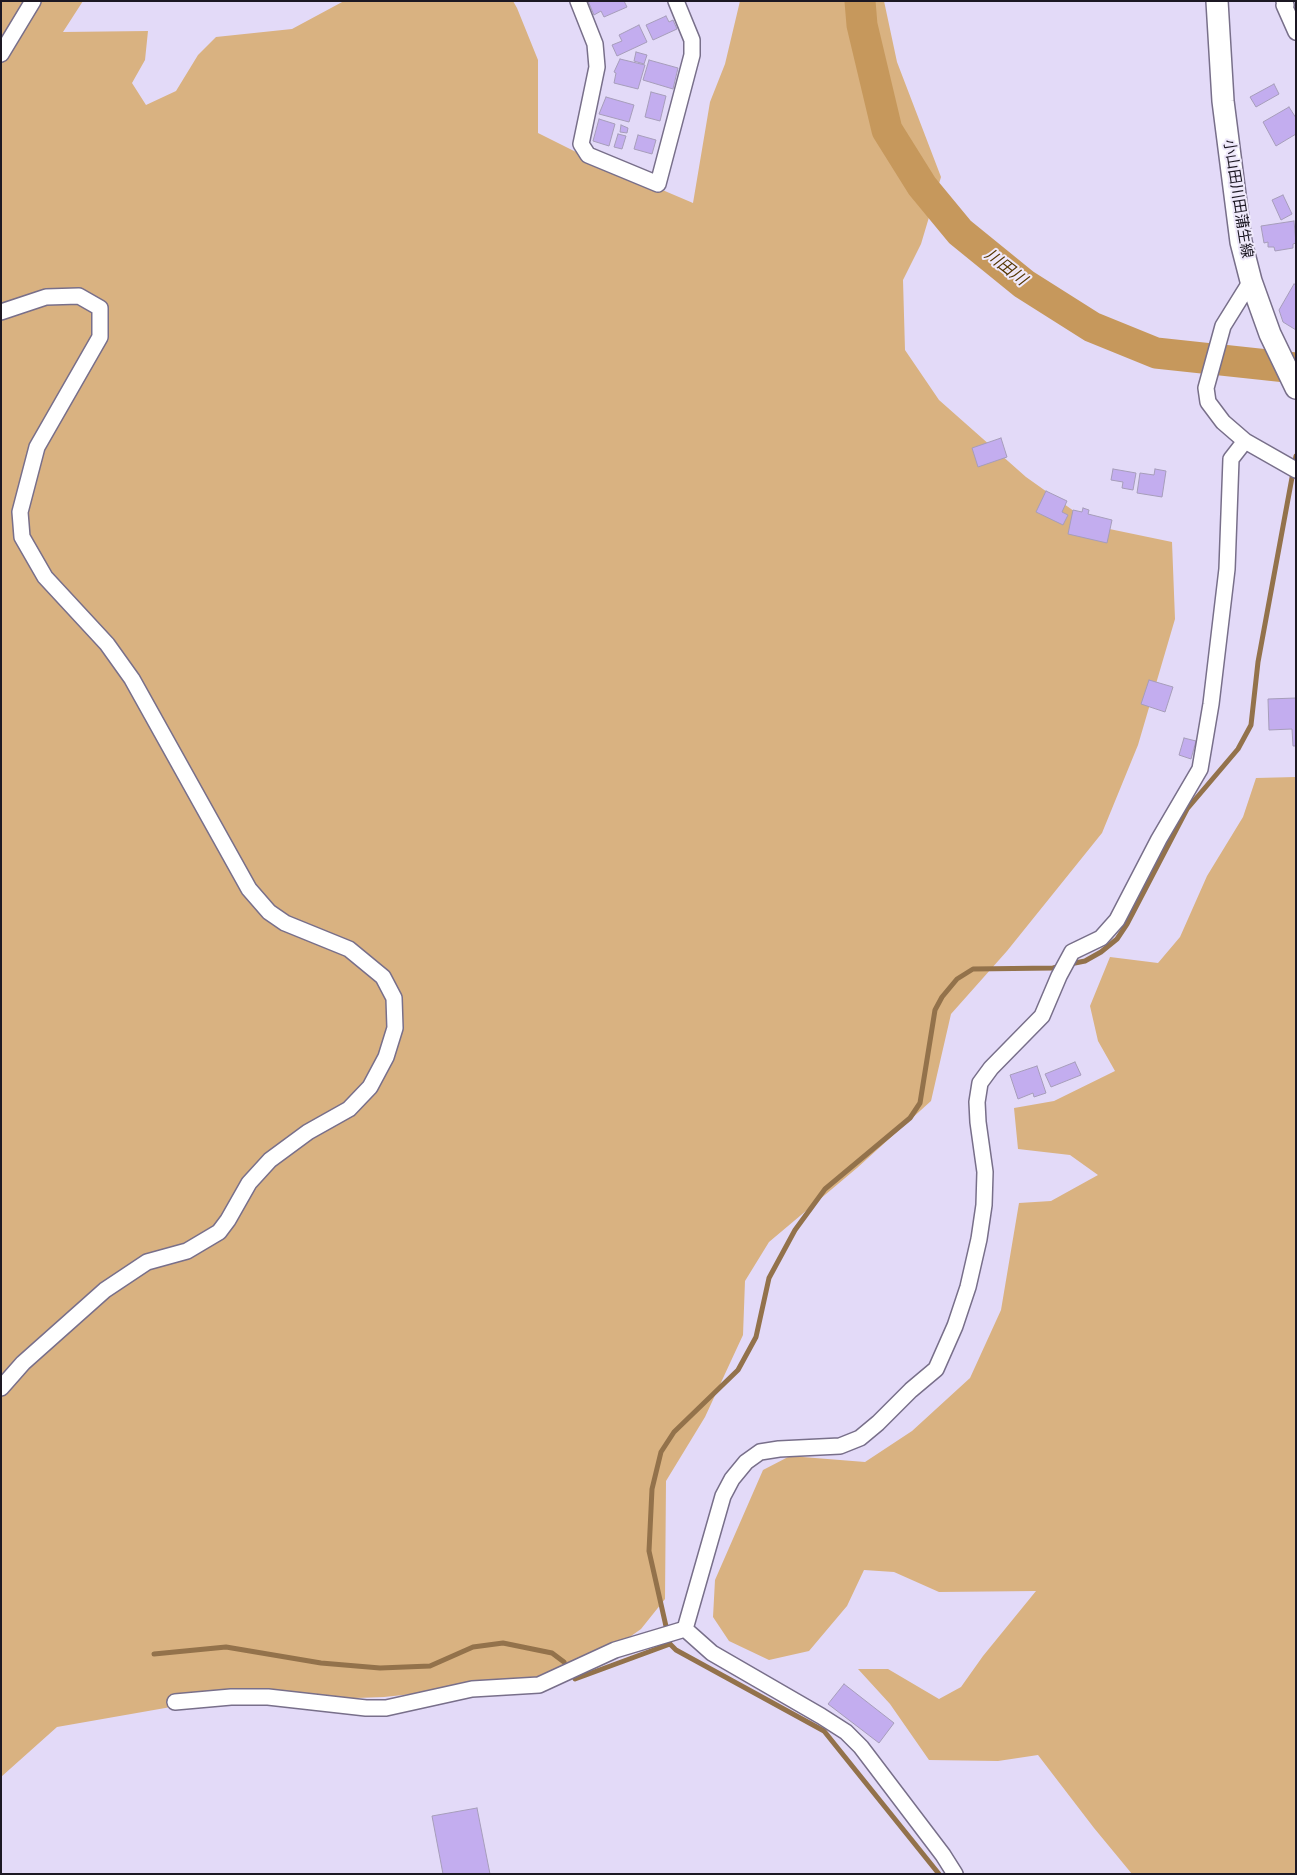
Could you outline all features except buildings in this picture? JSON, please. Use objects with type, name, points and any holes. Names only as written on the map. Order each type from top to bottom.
[{"type":"main road","name":"小山田川田蒲生線","points":[[1217,1],[1226,128],[1241,242],[1251,281],[1270,334],[1296,388]]},
{"type":"street","points":[[1,54],[33,1]]},
{"type":"street","points":[[578,1],[595,44],[597,67],[581,144],[588,155],[658,184],[692,55],[692,40],[676,1]]},
{"type":"street","points":[[1284,1],[1292,15],[1296,32]]},
{"type":"street","points":[[1251,281],[1223,326],[1206,388],[1208,402],[1223,422],[1245,441],[1296,470]]},
{"type":"street","points":[[1,312],[46,297],[62,296],[79,296],[100,308],[100,337],[37,447],[20,512],[22,537],[45,577],[107,644],[132,679],[249,889],[269,912],[285,922],[349,949],[383,977],[394,998],[395,1028],[386,1056],[370,1087],[349,1109],[308,1132],[270,1160],[249,1183],[219,1232],[187,1251],[147,1262],[105,1290],[23,1363],[1,1388]]},
{"type":"street","points":[[672,1633],[723,1496],[732,1480],[746,1462],[760,1452],[779,1449],[840,1446],[860,1438],[878,1424],[910,1390],[936,1369],[955,1326],[968,1287],[979,1239],[984,1205],[985,1172],[978,1122],[977,1102],[980,1082],[991,1068],[1042,1016],[1059,976],[1072,952],[1102,938],[1117,920],[1159,839],[1200,769],[1211,704],[1227,569],[1231,459],[1245,441]]},
{"type":"street","points":[[175,1702],[230,1697],[268,1697],[366,1708],[386,1708],[472,1689],[539,1685],[615,1650],[672,1633],[712,1653],[846,1732],[861,1747],[943,1854],[955,1874]]},
{"type":"shaded area","points":[[1,1],[83,1],[63,32],[148,31],[145,60],[132,83],[146,105],[176,91],[198,55],[216,37],[292,29],[344,1],[513,1],[538,60],[538,133],[592,160],[693,203],[710,102],[725,64],[740,1],[884,1],[897,62],[941,177],[921,244],[903,280],[905,350],[939,400],[1026,477],[1095,526],[1172,542],[1175,619],[1138,745],[1102,833],[1007,951],[951,1014],[931,1101],[857,1168],[769,1242],[745,1281],[743,1335],[705,1417],[666,1481],[665,1599],[641,1629],[573,1677],[384,1697],[188,1704],[57,1727],[1,1777]]},
{"type":"shaded area","points":[[1296,777],[1296,1874],[1132,1874],[1038,1755],[998,1761],[929,1760],[890,1704],[858,1669],[888,1669],[939,1699],[961,1687],[983,1656],[1036,1591],[939,1592],[894,1572],[864,1570],[847,1606],[809,1651],[769,1660],[729,1641],[713,1617],[715,1580],[763,1470],[790,1456],[865,1462],[912,1431],[970,1378],[1001,1310],[1019,1203],[1051,1201],[1098,1175],[1070,1155],[1018,1149],[1014,1108],[1054,1101],[1115,1071],[1098,1041],[1090,1006],[1110,957],[1158,963],[1180,937],[1207,876],[1243,817],[1256,778]]},
{"type":"waterway","name":"川田川","points":[[860,1],[862,25],[887,130],[922,186],[960,232],[1024,284],[1092,327],[1156,353],[1296,368]]},
{"type":"waterway","points":[[1070,964],[1085,961],[1101,952],[1117,939],[1127,924],[1187,809],[1238,749],[1251,725],[1258,662],[1296,456]]},
{"type":"waterway","points":[[575,1679],[670,1644],[649,1551],[652,1489],[661,1452],[674,1432],[738,1370],[756,1337],[769,1278],[795,1230],[825,1189],[910,1118],[920,1103],[935,1010],[942,997],[957,979],[973,969],[1053,968],[1061,966]]},
{"type":"waterway","points":[[154,1654],[226,1647],[321,1663],[380,1668],[430,1666],[473,1647],[503,1643],[552,1653],[564,1662]]},
{"type":"waterway","points":[[670,1644],[676,1650],[824,1731],[939,1874]]}]
